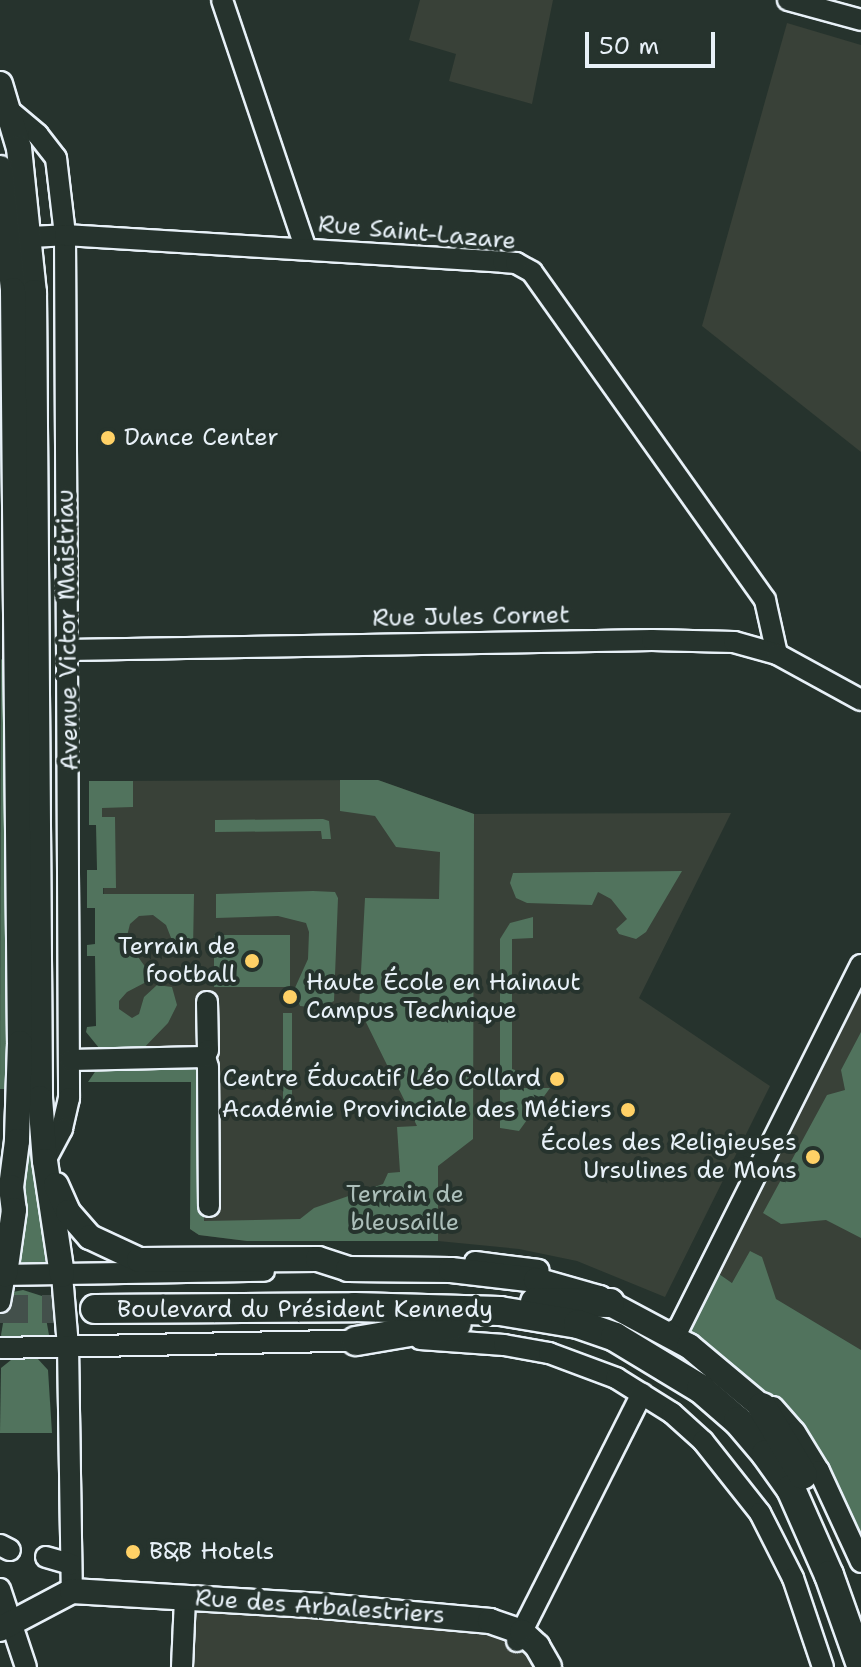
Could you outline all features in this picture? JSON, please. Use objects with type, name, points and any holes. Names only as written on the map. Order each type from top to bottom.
[{"type":"highway","points":[[354,1307],[408,1301],[621,1303]]},
{"type":"highway","name":"Boulevard du Président Kennedy","points":[[95,1309],[354,1307],[500,1311],[596,1329],[661,1362],[701,1389],[738,1421],[766,1454],[791,1489],[829,1575],[861,1665]]},
{"type":"highway","points":[[356,1341],[463,1323],[496,1325],[551,1330],[603,1342],[661,1362]]},
{"type":"highway","points":[[762,1407],[813,1490],[824,1524],[829,1575]]},
{"type":"main road","name":"Avenue Victor Maistriau","points":[[0,84],[11,112],[30,237],[34,292],[40,1098],[45,1161],[62,1275]]},
{"type":"main road","points":[[0,168],[13,290],[8,647],[19,1095],[11,1187],[14,1210],[3,1274]]},
{"type":"main road","points":[[45,1161],[68,1212],[90,1237],[119,1253],[162,1262],[318,1259],[348,1269],[504,1275],[550,1283],[621,1303],[674,1330],[762,1407]]},
{"type":"main road","points":[[0,1210],[11,1187]]},
{"type":"main road","points":[[4,1626],[72,1591]]},
{"type":"main road","name":"Rue des Arbalestriers","points":[[72,1591],[435,1614],[490,1621],[519,1636]]},
{"type":"main road","points":[[519,1636],[537,1646],[549,1667]]},
{"type":"street","points":[[222,0],[306,249]]},
{"type":"street","points":[[788,0],[861,20]]},
{"type":"street","name":"Avenue Victor Maistriau","points":[[11,112],[38,135],[56,158],[65,235],[70,1060],[67,1114],[45,1161]]},
{"type":"street","name":"Rue Saint-Lazare","points":[[30,237],[65,235],[516,263],[532,272],[765,600],[777,654]]},
{"type":"street","name":"Rue Jules Cornet","points":[[68,650],[652,640],[734,642],[777,654],[861,700]]},
{"type":"street","points":[[861,965],[674,1330],[737,1371],[795,1432],[841,1513],[861,1562]]},
{"type":"street","points":[[207,1002],[208,1050],[205,1057],[208,1067],[209,1206]]},
{"type":"street","points":[[70,1060],[205,1057]]},
{"type":"street","points":[[318,1259],[388,1258]]},
{"type":"street","name":"Boulevard du Président Kennedy","points":[[3,1274],[348,1269],[388,1258],[507,1264],[552,1273],[621,1303]]},
{"type":"street","points":[[0,1302],[3,1274]]},
{"type":"street","points":[[62,1275],[68,1346],[72,1591]]},
{"type":"street","name":"Boulevard du Président Kennedy","points":[[0,1348],[457,1340],[549,1353],[588,1366],[672,1413],[703,1441],[760,1513],[793,1578],[823,1667]]},
{"type":"street","points":[[519,1636],[642,1394]]},
{"type":"street","points":[[762,1407],[801,1455],[843,1536],[861,1582]]},
{"type":"street","points":[[46,1557],[71,1564]]},
{"type":"street","points":[[0,1589],[4,1626],[26,1667]]},
{"type":"street","points":[[182,1667],[185,1598]]},
{"type":"shaded area","points":[[420,0],[553,0],[532,104],[449,81],[456,54],[409,40]]},
{"type":"shaded area","points":[[787,23],[861,45],[861,452],[702,326]]},
{"type":"shaded area","points":[[378,780],[474,814],[731,813],[639,998],[770,1086],[665,1297],[577,1261],[519,1249],[438,1241],[247,1241],[199,1235],[190,1229],[191,1082],[108,1082],[101,781]]},
{"type":"shaded area","name":"Écoles des Religieuses Ursulines de Mons","points":[[861,965],[861,1373],[709,1267]]},
{"type":"shaded area","points":[[185,1598],[490,1621],[549,1667],[182,1667]]},
{"type":"green space","points":[[1,659],[5,662],[10,1089],[0,1089]]},
{"type":"green space","name":"Terrain de bleusaille","points":[[340,780],[378,780],[474,814],[473,1139],[438,1166],[438,1241],[247,1241],[199,1235],[190,1229],[191,1082],[88,1082],[99,1066],[197,1062],[201,1072],[204,1221],[300,1219],[314,1208],[383,1184],[388,1173],[400,1172],[397,1127],[417,1126],[359,1008],[365,898],[439,899],[440,852],[396,847],[375,816],[340,811]]},
{"type":"green space","points":[[89,781],[133,781],[133,807],[102,808],[102,817],[115,817],[116,888],[103,888],[103,894],[194,894],[193,950],[186,955],[177,953],[166,925],[153,915],[139,916],[130,924],[126,940],[151,975],[150,980],[127,992],[119,1001],[119,1009],[132,1018],[139,1014],[144,997],[157,985],[172,987],[177,1005],[168,1023],[138,1054],[108,1059],[86,1032],[87,1027],[96,1026],[95,956],[87,956],[87,945],[95,944],[95,908],[87,908],[87,870],[97,870],[96,825],[89,825]]},
{"type":"green space","points":[[215,820],[329,821],[331,839],[322,839],[321,831],[215,832]]},
{"type":"green space","points":[[682,871],[646,932],[636,939],[619,934],[616,929],[627,919],[611,899],[598,892],[592,905],[527,903],[516,898],[510,883],[513,873]]},
{"type":"green space","points":[[335,892],[338,898],[334,1001],[320,1008],[300,1006],[294,990],[308,959],[309,932],[306,923],[278,916],[216,918],[216,894]]},
{"type":"green space","points":[[533,917],[533,938],[512,939],[512,1069],[515,1070],[516,1088],[550,1088],[519,1131],[500,1128],[500,939],[510,923]]},
{"type":"green space","name":"Terrain de football","points":[[214,935],[290,935],[290,987],[214,987]]},
{"type":"green space","points":[[283,1013],[292,1013],[292,1114],[283,1114]]},
{"type":"green space","points":[[861,1032],[861,1238],[826,1220],[781,1224],[763,1213],[827,1095],[845,1090],[841,1070]]},
{"type":"green space","points":[[29,1101],[51,1267],[15,1265]]},
{"type":"green space","points":[[750,1251],[762,1257],[776,1299],[861,1350],[861,1562],[841,1513],[679,1328],[709,1267],[732,1283]]},
{"type":"green space","points":[[23,1290],[42,1296],[49,1335],[45,1339],[3,1340],[1,1335],[7,1300],[13,1292]]},
{"type":"green space","points":[[16,1356],[37,1358],[48,1370],[52,1433],[0,1433],[1,1368]]},
{"type":"tunnel","points":[[0,1309],[95,1309]]},
{"type":"place","name":"Dance Center","points":[[108,438]]},
{"type":"place","name":"Terrain de football","points":[[252,961]]},
{"type":"place","name":"Haute École en Hainaut Campus Technique","points":[[290,997]]},
{"type":"place","name":"Centre Éducatif Léo Collard","points":[[557,1079]]},
{"type":"place","name":"Académie Provinciale des Métiers","points":[[628,1110]]},
{"type":"place","name":"Écoles des Religieuses Ursulines de Mons","points":[[813,1157]]},
{"type":"place","name":"B&B Hotels","points":[[133,1552]]}]
